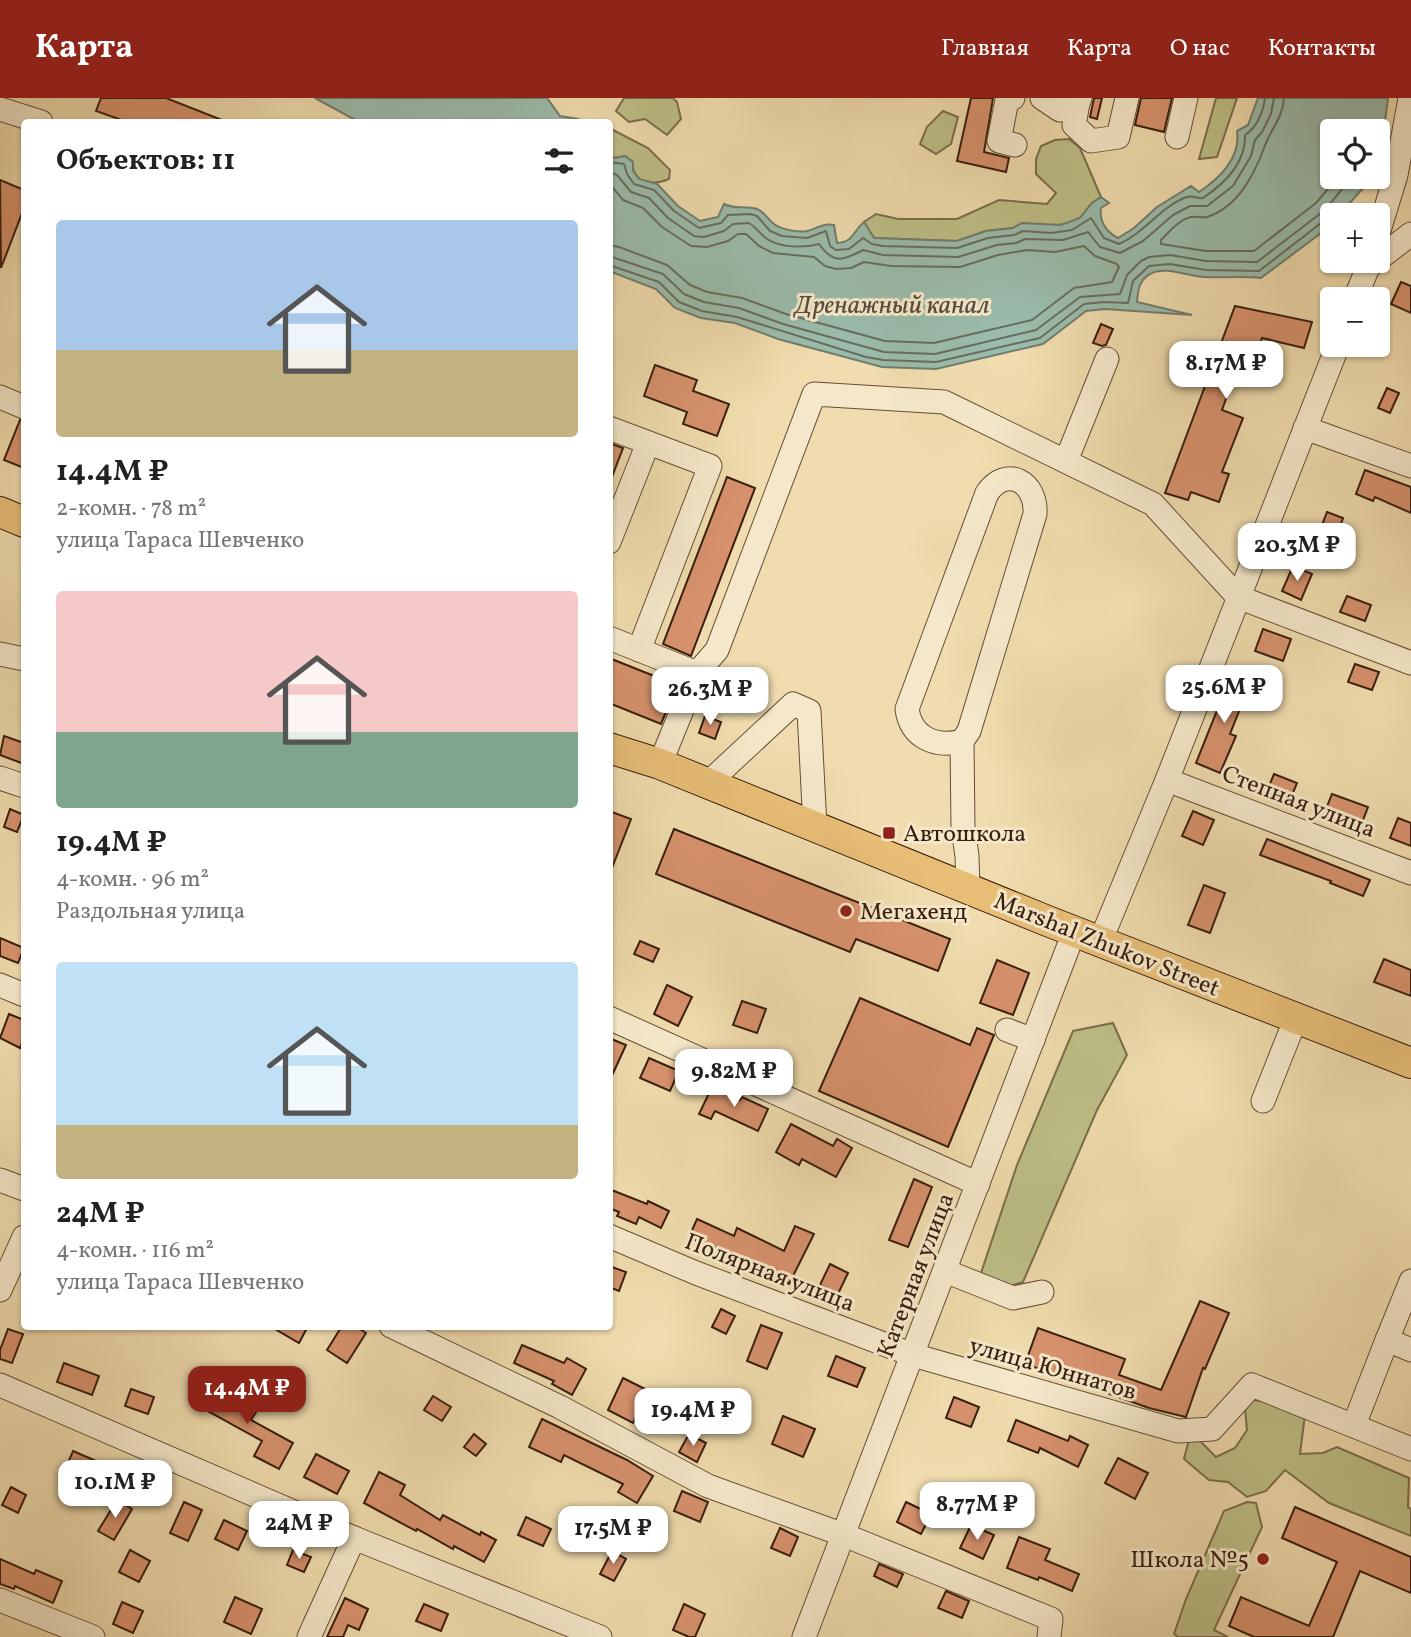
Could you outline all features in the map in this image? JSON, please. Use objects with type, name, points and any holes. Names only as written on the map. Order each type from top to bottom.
[{"type":"main road","points":[[0,512],[21,521]]},
{"type":"main road","name":"Marshal Zhukov Street","points":[[613,749],[660,764],[1087,937],[1411,1063]]},
{"type":"street","points":[[1013,98],[1007,100],[999,141],[1015,145]]},
{"type":"street","points":[[1042,98],[1060,110],[1079,101]]},
{"type":"street","points":[[1079,101],[1074,125],[1091,141],[1118,137],[1127,98]]},
{"type":"street","points":[[1177,137],[1186,98]]},
{"type":"street","points":[[1390,211],[1404,182],[1410,98]]},
{"type":"street","points":[[0,109],[32,119]]},
{"type":"street","points":[[1390,249],[1411,234]]},
{"type":"street","name":"Катерная улица","points":[[804,1637],[1033,1040],[1167,780],[1333,357]]},
{"type":"street","points":[[1066,461],[1107,359]]},
{"type":"street","points":[[660,764],[696,673],[718,650],[814,394],[944,402],[1153,504],[1238,597],[1411,663]]},
{"type":"street","points":[[0,397],[21,406]]},
{"type":"street","points":[[1305,428],[1411,466]]},
{"type":"street","points":[[613,430],[710,466],[639,650]]},
{"type":"street","points":[[613,531],[648,443]]},
{"type":"street","points":[[962,741],[951,744],[929,741],[917,733],[908,721],[907,709],[987,493],[995,482],[1014,479],[1032,492],[1036,505],[1035,514],[968,731],[962,741],[962,828],[967,856],[968,889]]},
{"type":"street","points":[[613,640],[696,673]]},
{"type":"street","points":[[0,654],[21,658]]},
{"type":"street","points":[[708,784],[793,704],[809,711],[815,827]]},
{"type":"street","points":[[0,778],[21,785]]},
{"type":"street","name":"Степная улица","points":[[1167,780],[1411,873]]},
{"type":"street","points":[[0,985],[21,994]]},
{"type":"street","points":[[1264,1101],[1296,1018]]},
{"type":"street","points":[[613,1020],[978,1184]]},
{"type":"street","points":[[1007,1030],[1033,1040]]},
{"type":"street","points":[[0,1180],[21,1188]]},
{"type":"street","name":"Полярная улица","points":[[613,1238],[696,1273],[913,1355]]},
{"type":"street","points":[[0,1290],[21,1244]]},
{"type":"street","points":[[945,1271],[1013,1298],[1042,1292]]},
{"type":"street","points":[[1411,1281],[1354,1425],[1411,1449]]},
{"type":"street","points":[[399,1330],[559,1407],[709,1486],[844,1535],[1051,1619],[1049,1637]]},
{"type":"street","points":[[1387,1340],[1411,1350]]},
{"type":"street","name":"улица Юннатов","points":[[913,1355],[1178,1431],[1212,1429],[1252,1385],[1354,1425]]},
{"type":"street","points":[[0,1385],[354,1538],[600,1637]]},
{"type":"street","points":[[309,1637],[354,1538]]},
{"type":"street","points":[[0,1600],[93,1637]]},
{"type":"green space","points":[[624,98],[673,98],[677,102],[681,119],[667,135],[645,119],[629,122],[616,111]]},
{"type":"green space","points":[[1216,98],[1237,98],[1217,157],[1199,159]]},
{"type":"green space","points":[[943,111],[958,117],[951,144],[936,154],[920,144],[927,127]]},
{"type":"green space","points":[[613,130],[648,148],[670,170],[669,179],[644,181],[633,169],[632,161],[625,156],[615,158]]},
{"type":"green space","points":[[1069,139],[1080,148],[1101,197],[1092,203],[1080,218],[1070,223],[1052,226],[1022,223],[1013,228],[986,231],[957,241],[874,238],[864,222],[876,214],[898,219],[957,219],[999,200],[1047,204],[1056,193],[1036,174],[1036,159],[1041,146],[1055,140]]},
{"type":"green space","points":[[1113,1023],[1127,1055],[1097,1110],[1023,1282],[1000,1289],[981,1273],[1017,1165],[1073,1031]]},
{"type":"green space","points":[[1244,1399],[1270,1402],[1305,1415],[1300,1454],[1323,1453],[1337,1447],[1409,1478],[1411,1536],[1329,1503],[1285,1470],[1266,1491],[1247,1497],[1228,1482],[1209,1480],[1184,1459],[1191,1432],[1216,1457],[1235,1448],[1247,1430]]},
{"type":"green space","points":[[1247,1502],[1256,1503],[1262,1527],[1214,1630],[1228,1637],[1178,1637],[1174,1634],[1186,1599],[1224,1511]]},
{"type":"water","points":[[315,98],[547,98],[560,116],[578,119],[354,119]]},
{"type":"water","name":"Дренажный канал","points":[[1258,98],[1388,98],[1385,119],[1320,119],[1320,189],[1362,189],[1350,203],[1320,203],[1320,234],[1261,278],[1199,277],[1163,271],[1146,276],[1141,282],[1137,302],[1192,315],[1105,309],[1086,311],[1043,344],[936,369],[882,367],[778,339],[735,323],[701,318],[675,308],[656,289],[613,273],[613,157],[625,156],[633,162],[633,171],[639,179],[657,184],[678,206],[700,221],[718,217],[724,204],[757,209],[777,226],[789,230],[803,231],[822,225],[834,225],[837,243],[850,238],[864,222],[874,238],[957,241],[986,231],[1013,228],[1022,223],[1061,225],[1080,218],[1092,203],[1101,197],[1109,203],[1101,208],[1102,222],[1110,233],[1118,238],[1134,228],[1157,207],[1191,186],[1199,192],[1221,174],[1236,150],[1237,131],[1248,125]]},
{"type":"building","points":[[101,98],[166,98],[219,119],[119,119],[96,111]]},
{"type":"building","points":[[971,98],[993,98],[984,152],[1009,158],[1006,172],[957,161]]},
{"type":"building","points":[[1094,98],[1102,98],[1097,119],[1090,117]]},
{"type":"building","points":[[1141,98],[1172,98],[1164,132],[1135,125]]},
{"type":"building","points":[[0,180],[21,189],[21,216],[1,268]]},
{"type":"building","points":[[1401,282],[1411,286],[1411,313],[1391,304]]},
{"type":"building","points":[[1235,306],[1312,322],[1304,348],[1262,338],[1250,374],[1237,369],[1222,410],[1243,418],[1222,472],[1229,474],[1219,502],[1191,492],[1188,500],[1165,493]]},
{"type":"building","points":[[1101,324],[1113,329],[1106,345],[1102,346],[1093,343]]},
{"type":"building","points":[[655,365],[697,380],[693,391],[729,404],[717,436],[683,424],[687,412],[644,396]]},
{"type":"building","points":[[1387,388],[1399,393],[1390,413],[1378,408]]},
{"type":"building","points":[[20,420],[21,420],[21,467],[4,460]]},
{"type":"building","points":[[613,444],[623,448],[613,474]]},
{"type":"building","points":[[1365,470],[1411,487],[1411,513],[1375,497],[1373,501],[1356,494]]},
{"type":"building","points":[[727,477],[755,488],[691,656],[663,644]]},
{"type":"building","points":[[1327,512],[1343,518],[1333,547],[1316,541]]},
{"type":"building","points":[[1293,566],[1312,574],[1301,600],[1282,591]]},
{"type":"building","points":[[1347,596],[1371,605],[1365,621],[1340,612]]},
{"type":"building","points":[[1263,629],[1291,639],[1283,661],[1255,651]]},
{"type":"building","points":[[613,660],[677,685],[661,724],[613,705]]},
{"type":"building","points":[[1355,664],[1379,672],[1372,690],[1348,682]]},
{"type":"building","points":[[1232,673],[1251,681],[1230,734],[1236,736],[1220,773],[1196,763]]},
{"type":"building","points":[[705,716],[721,722],[715,739],[699,733]]},
{"type":"building","points":[[4,736],[21,742],[21,763],[0,755]]},
{"type":"building","points":[[1274,774],[1297,783],[1290,800],[1267,791]]},
{"type":"building","points":[[1332,794],[1368,807],[1360,828],[1324,814]]},
{"type":"building","points":[[10,809],[21,814],[17,832],[4,827]]},
{"type":"building","points":[[1193,811],[1214,820],[1203,845],[1182,836]]},
{"type":"building","points":[[613,812],[631,819],[613,865]]},
{"type":"building","points":[[1398,818],[1411,823],[1411,846],[1390,838]]},
{"type":"building","points":[[674,829],[950,939],[938,971],[856,939],[850,952],[656,874]]},
{"type":"building","points":[[1267,839],[1370,880],[1363,896],[1330,883],[1331,881],[1260,855]]},
{"type":"building","points":[[1204,885],[1225,893],[1210,933],[1188,925]]},
{"type":"building","points":[[0,938],[21,947],[18,963],[0,956]]},
{"type":"building","points":[[640,941],[659,949],[653,962],[634,954]]},
{"type":"building","points":[[1384,959],[1411,970],[1411,996],[1374,982]]},
{"type":"building","points":[[997,960],[1029,973],[1013,1015],[980,1003]]},
{"type":"building","points":[[667,985],[692,997],[678,1026],[654,1014]]},
{"type":"building","points":[[860,998],[970,1045],[977,1028],[994,1035],[948,1147],[819,1091]]},
{"type":"building","points":[[742,1001],[766,1009],[757,1033],[733,1025]]},
{"type":"building","points":[[9,1014],[21,1019],[20,1048],[0,1038]]},
{"type":"building","points":[[613,1040],[626,1045],[613,1073]]},
{"type":"building","points":[[649,1058],[679,1071],[670,1091],[640,1078]]},
{"type":"building","points":[[712,1087],[768,1109],[758,1131],[715,1111],[711,1119],[699,1114]]},
{"type":"building","points":[[791,1124],[833,1146],[837,1139],[852,1148],[836,1177],[802,1159],[799,1165],[776,1152]]},
{"type":"building","points":[[914,1179],[932,1187],[908,1247],[889,1240]]},
{"type":"building","points":[[613,1191],[647,1204],[648,1201],[669,1211],[661,1228],[639,1217],[636,1224],[617,1216],[619,1212],[613,1210]]},
{"type":"building","points":[[697,1219],[734,1236],[737,1228],[784,1251],[795,1226],[814,1234],[789,1284],[711,1245],[709,1247],[689,1237]]},
{"type":"building","points":[[830,1264],[848,1273],[838,1294],[820,1285]]},
{"type":"building","points":[[613,1267],[626,1272],[619,1291],[613,1289]]},
{"type":"building","points":[[1200,1301],[1229,1313],[1205,1369],[1203,1368],[1186,1417],[1149,1408],[1025,1364],[1038,1328],[1125,1359],[1119,1375],[1161,1390]]},
{"type":"building","points":[[721,1309],[735,1316],[726,1334],[712,1327]]},
{"type":"building","points":[[761,1325],[782,1333],[767,1369],[747,1361]]},
{"type":"building","points":[[8,1329],[23,1334],[12,1363],[0,1359],[0,1350]]},
{"type":"building","points":[[277,1330],[306,1330],[299,1343]]},
{"type":"building","points":[[340,1330],[361,1330],[366,1333],[347,1363],[327,1350]]},
{"type":"building","points":[[522,1345],[564,1363],[567,1358],[586,1369],[572,1395],[552,1384],[554,1381],[514,1363]]},
{"type":"building","points":[[836,1356],[865,1368],[857,1387],[828,1376]]},
{"type":"building","points":[[64,1363],[99,1376],[92,1395],[57,1382]]},
{"type":"building","points":[[623,1378],[649,1391],[633,1423],[608,1410]]},
{"type":"building","points":[[208,1385],[256,1412],[251,1420],[293,1443],[279,1469],[254,1456],[262,1441],[197,1405]]},
{"type":"building","points":[[131,1389],[154,1397],[148,1414],[125,1406]]},
{"type":"building","points":[[697,1394],[716,1403],[705,1422],[687,1413]]},
{"type":"building","points":[[433,1396],[451,1407],[442,1421],[424,1410]]},
{"type":"building","points":[[954,1397],[979,1407],[971,1427],[946,1418]]},
{"type":"building","points":[[783,1416],[815,1429],[803,1457],[772,1444]]},
{"type":"building","points":[[542,1419],[627,1460],[653,1476],[637,1503],[618,1492],[623,1484],[564,1455],[561,1462],[529,1447]]},
{"type":"building","points":[[1016,1420],[1068,1441],[1070,1436],[1088,1445],[1078,1467],[1040,1448],[1038,1453],[1008,1441]]},
{"type":"building","points":[[474,1434],[486,1444],[476,1456],[464,1447]]},
{"type":"building","points":[[689,1434],[706,1443],[697,1462],[679,1452]]},
{"type":"building","points":[[73,1451],[103,1464],[92,1490],[62,1477]]},
{"type":"building","points":[[316,1454],[349,1471],[337,1494],[304,1477]]},
{"type":"building","points":[[1118,1458],[1148,1473],[1135,1499],[1105,1483]]},
{"type":"building","points":[[379,1472],[405,1485],[400,1495],[440,1520],[443,1515],[480,1535],[481,1532],[496,1540],[484,1562],[417,1529],[416,1531],[364,1503]]},
{"type":"building","points":[[11,1487],[26,1495],[18,1513],[2,1505]]},
{"type":"building","points":[[682,1491],[708,1502],[700,1522],[674,1511]]},
{"type":"building","points":[[117,1500],[132,1509],[114,1540],[98,1531]]},
{"type":"building","points":[[184,1502],[202,1510],[188,1541],[170,1533]]},
{"type":"building","points":[[906,1502],[931,1514],[921,1534],[897,1522]]},
{"type":"building","points":[[1295,1507],[1411,1557],[1411,1593],[1360,1571],[1333,1637],[1254,1637],[1229,1626],[1241,1597],[1309,1626],[1337,1562],[1282,1538]]},
{"type":"building","points":[[526,1517],[551,1529],[543,1546],[518,1535]]},
{"type":"building","points":[[224,1520],[247,1531],[238,1550],[215,1539]]},
{"type":"building","points":[[971,1525],[994,1535],[983,1559],[960,1548]]},
{"type":"building","points":[[780,1528],[798,1537],[790,1556],[771,1548]]},
{"type":"building","points":[[1019,1537],[1050,1549],[1045,1560],[1079,1574],[1072,1591],[1039,1577],[1038,1580],[1007,1568]]},
{"type":"building","points":[[130,1550],[150,1561],[139,1582],[119,1572]]},
{"type":"building","points":[[293,1550],[311,1557],[304,1572],[287,1565]]},
{"type":"building","points":[[612,1551],[626,1559],[614,1581],[600,1574]]},
{"type":"building","points":[[0,1559],[34,1574],[36,1570],[62,1581],[53,1603],[15,1586],[14,1589],[0,1584]]},
{"type":"building","points":[[879,1564],[903,1574],[897,1587],[874,1576]]},
{"type":"building","points":[[946,1591],[969,1601],[962,1618],[938,1608]]},
{"type":"building","points":[[235,1597],[262,1609],[251,1634],[224,1622]]},
{"type":"building","points":[[345,1598],[368,1609],[359,1630],[348,1625],[343,1637],[327,1637]]},
{"type":"building","points":[[122,1602],[143,1611],[133,1633],[113,1624]]},
{"type":"building","points":[[424,1604],[448,1614],[441,1631],[416,1621]]},
{"type":"building","points":[[684,1604],[705,1614],[695,1637],[673,1630]]},
{"type":"place","name":"Автошкола","points":[[889,833]]},
{"type":"place","name":"Мегахенд","points":[[846,911]]},
{"type":"place","name":"Школа №5","points":[[1263,1559]]}]
